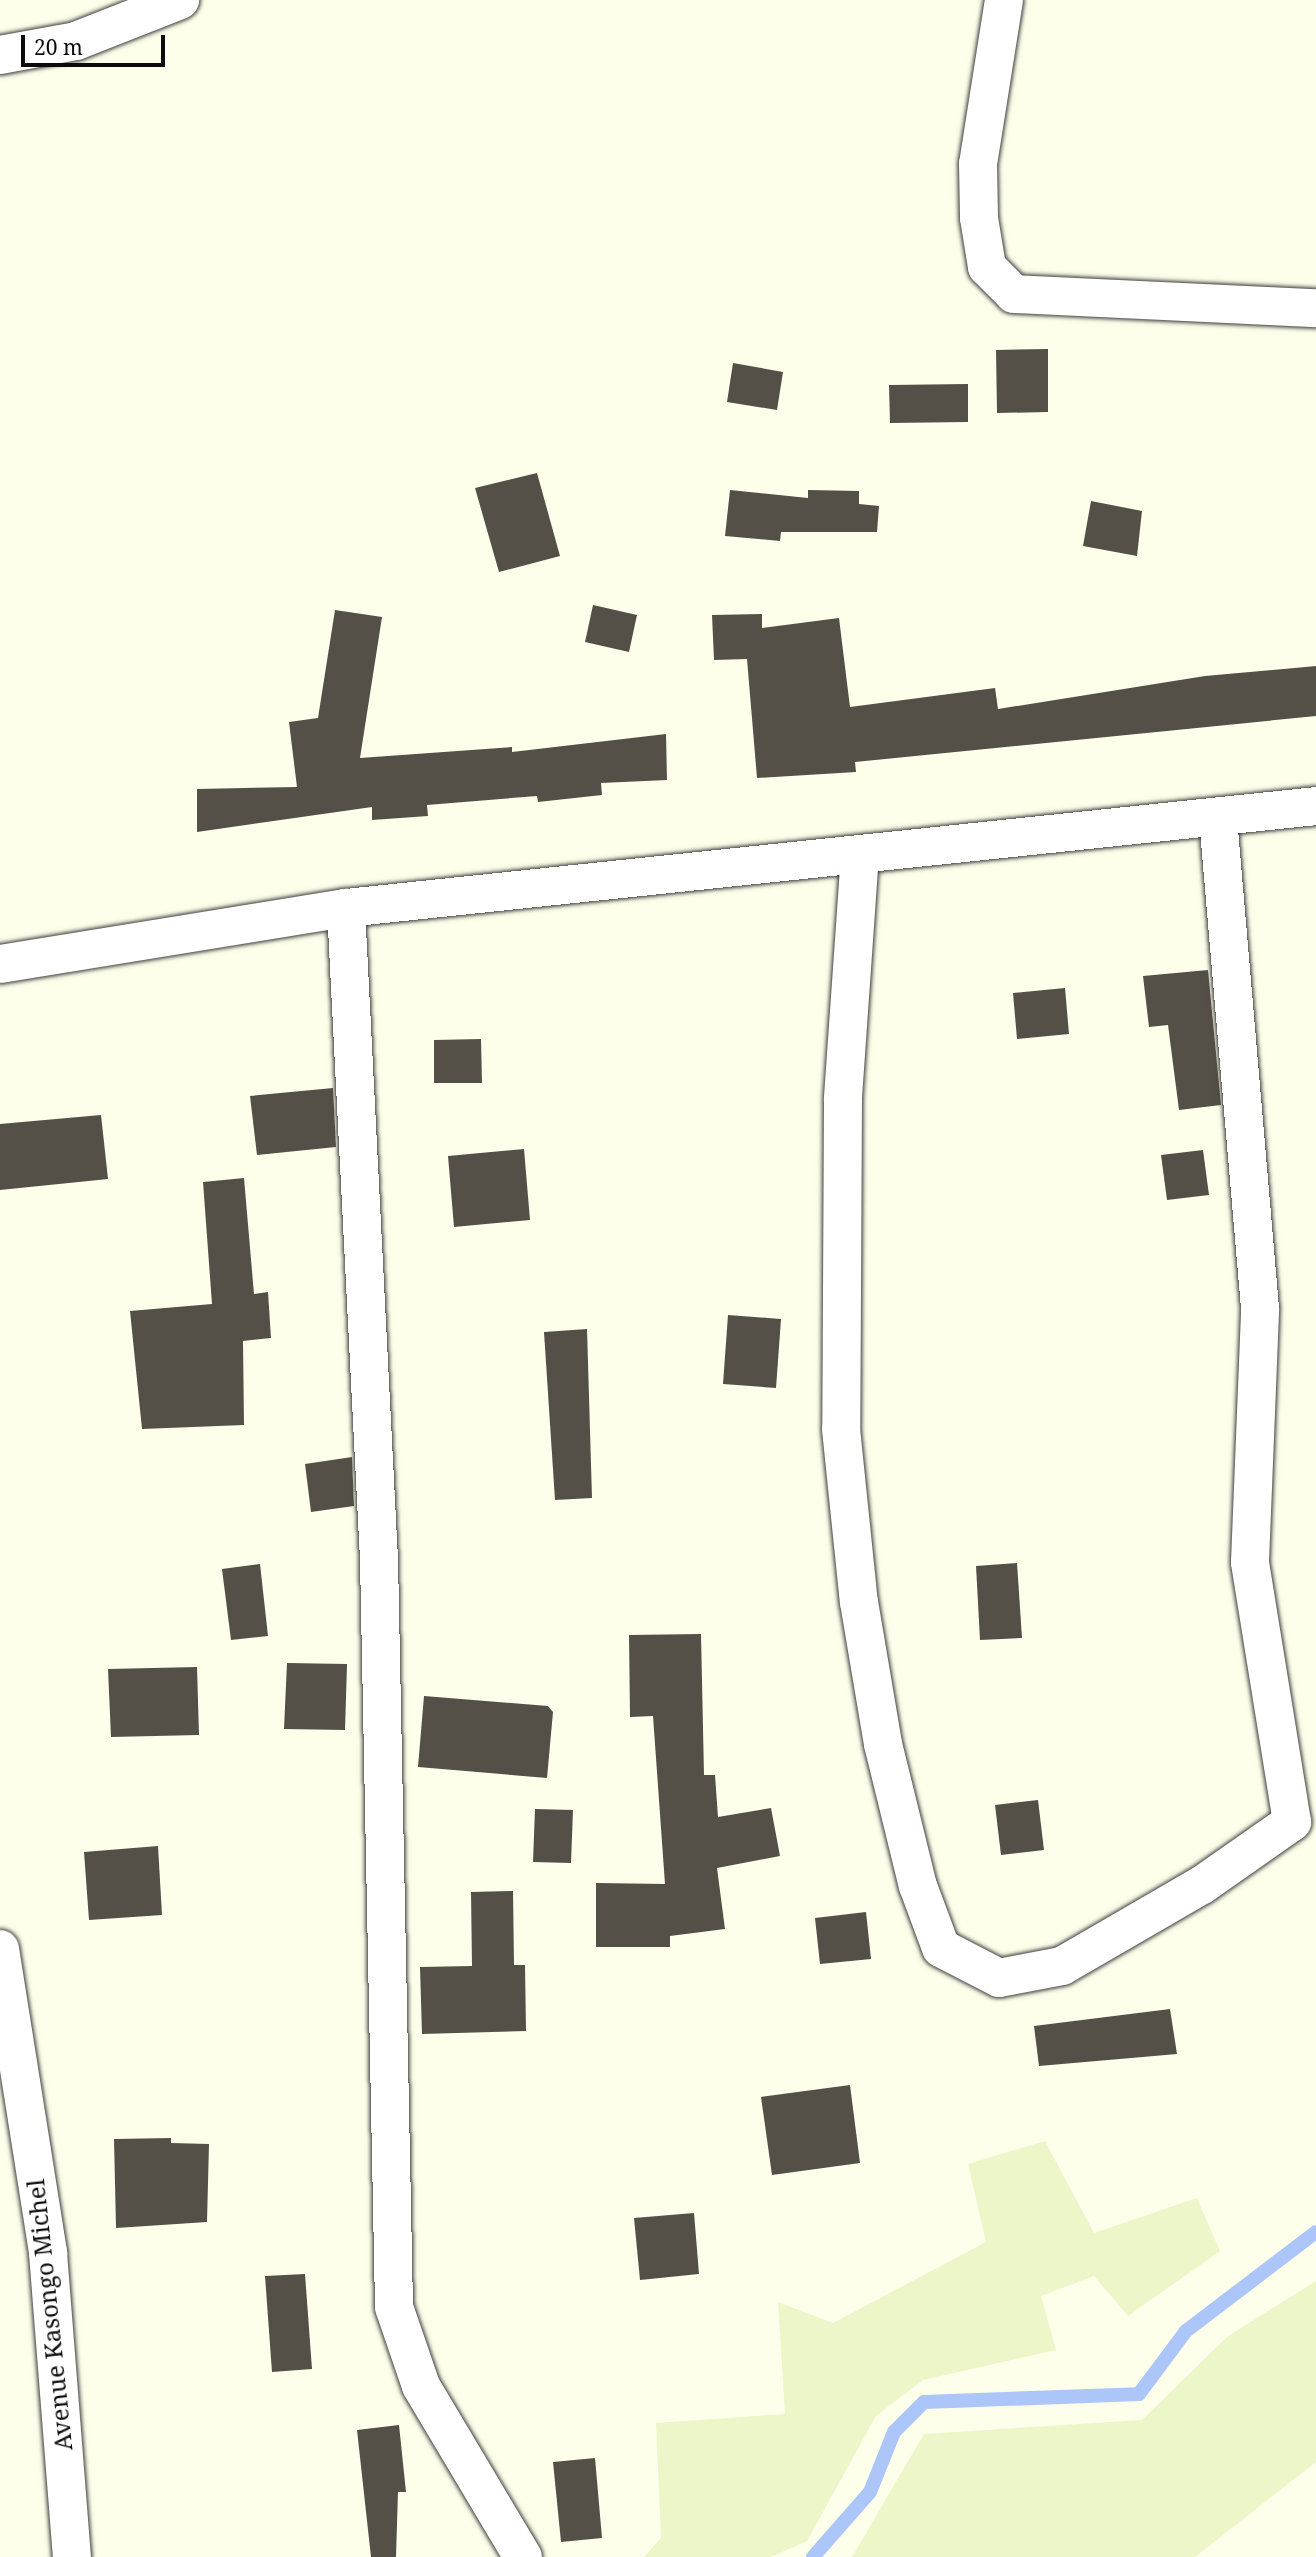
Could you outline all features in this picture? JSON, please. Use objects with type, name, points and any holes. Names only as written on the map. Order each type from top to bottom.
[{"type":"street","points":[[0,55],[76,41],[180,0]]},
{"type":"street","points":[[1004,0],[978,164],[979,218],[987,267],[1014,294],[1316,308]]},
{"type":"street","points":[[0,964],[346,908],[860,854],[1218,821],[1316,806]]},
{"type":"street","points":[[860,854],[843,1100],[841,1416],[859,1602],[883,1744],[927,1911],[942,1948],[999,1978],[1062,1966],[1202,1885],[1292,1822],[1250,1562],[1260,1308],[1218,821]]},
{"type":"street","points":[[346,908],[379,1559],[394,2307],[421,2386],[523,2557]]},
{"type":"street","name":"Avenue Kasongo Michel","points":[[0,1949],[48,2253],[72,2557]]},
{"type":"green space","points":[[1045,2141],[1094,2233],[1197,2198],[1220,2251],[1128,2316],[1094,2276],[1041,2296],[1056,2350],[923,2380],[876,2416],[807,2541],[771,2557],[644,2557],[661,2538],[656,2423],[785,2414],[778,2302],[833,2323],[986,2242],[968,2164]]},
{"type":"green space","points":[[1316,2281],[1316,2462],[1195,2557],[852,2557],[924,2434],[1142,2420],[1228,2336]]},
{"type":"building","points":[[1048,349],[1048,412],[997,413],[996,350]]},
{"type":"building","points":[[733,363],[783,372],[777,410],[727,402]]},
{"type":"building","points":[[968,384],[968,422],[890,423],[889,385]]},
{"type":"building","points":[[537,473],[560,556],[499,572],[475,488]]},
{"type":"building","points":[[730,490],[808,498],[808,490],[859,491],[859,504],[879,506],[877,532],[781,532],[780,541],[725,536]]},
{"type":"building","points":[[1091,501],[1142,511],[1137,556],[1083,546]]},
{"type":"building","points":[[593,605],[637,615],[629,652],[585,642]]},
{"type":"building","points":[[335,610],[382,617],[360,758],[512,747],[512,752],[666,734],[667,780],[601,783],[602,795],[538,802],[537,796],[427,805],[428,816],[372,820],[372,807],[197,832],[197,789],[297,787],[289,722],[318,718]]},
{"type":"building","points":[[762,614],[762,628],[839,618],[850,707],[995,688],[998,709],[1205,676],[1316,666],[1316,716],[855,762],[856,772],[757,778],[747,659],[714,660],[712,615]]},
{"type":"building","points":[[1208,970],[1221,1105],[1179,1110],[1168,1025],[1149,1027],[1143,976]]},
{"type":"building","points":[[1065,988],[1069,1034],[1017,1039],[1013,993]]},
{"type":"building","points":[[481,1039],[482,1083],[434,1083],[434,1040]]},
{"type":"building","points":[[333,1088],[336,1147],[257,1155],[250,1096]]},
{"type":"building","points":[[101,1115],[108,1179],[0,1190],[0,1124]]},
{"type":"building","points":[[524,1149],[530,1220],[454,1227],[448,1156]]},
{"type":"building","points":[[1203,1150],[1209,1195],[1167,1200],[1161,1155]]},
{"type":"building","points":[[244,1178],[254,1294],[268,1292],[271,1338],[243,1341],[244,1425],[142,1429],[130,1311],[212,1304],[203,1182]]},
{"type":"building","points":[[728,1315],[781,1319],[776,1388],[723,1384]]},
{"type":"building","points":[[587,1329],[592,1498],[555,1500],[544,1332]]},
{"type":"building","points":[[352,1457],[354,1506],[311,1512],[305,1464]]},
{"type":"building","points":[[1017,1563],[1022,1638],[980,1640],[976,1566]]},
{"type":"building","points":[[260,1564],[268,1636],[231,1640],[222,1569]]},
{"type":"building","points":[[701,1634],[704,1775],[715,1775],[718,1817],[771,1808],[780,1856],[717,1868],[725,1929],[670,1936],[670,1947],[596,1947],[596,1883],[665,1884],[653,1716],[630,1717],[629,1635]]},
{"type":"building","points":[[287,1663],[347,1664],[345,1730],[284,1729]]},
{"type":"building","points":[[197,1667],[199,1735],[111,1737],[108,1669]]},
{"type":"building","points":[[424,1696],[548,1706],[553,1712],[547,1778],[418,1767]]},
{"type":"building","points":[[1038,1800],[1044,1850],[1001,1855],[995,1805]]},
{"type":"building","points":[[535,1809],[573,1810],[571,1863],[533,1862]]},
{"type":"building","points":[[158,1846],[162,1915],[89,1920],[84,1852]]},
{"type":"building","points":[[513,1891],[514,1965],[525,1965],[526,2031],[422,2034],[420,1967],[472,1966],[471,1892]]},
{"type":"building","points":[[866,1912],[871,1959],[820,1964],[815,1918]]},
{"type":"building","points":[[1170,2009],[1177,2054],[1039,2066],[1034,2026]]},
{"type":"building","points":[[850,2085],[860,2163],[772,2175],[761,2097]]},
{"type":"building","points":[[171,2138],[171,2143],[209,2144],[207,2222],[116,2228],[114,2139]]},
{"type":"building","points":[[694,2213],[699,2274],[640,2280],[634,2218]]},
{"type":"building","points":[[305,2274],[312,2369],[272,2372],[265,2276]]},
{"type":"building","points":[[399,2425],[406,2492],[398,2492],[396,2557],[371,2557],[357,2430]]},
{"type":"building","points":[[595,2458],[602,2538],[561,2542],[553,2462]]},
{"type":"waterway","points":[[813,2557],[870,2492],[894,2432],[924,2402],[1139,2394],[1186,2331],[1316,2232]]}]
